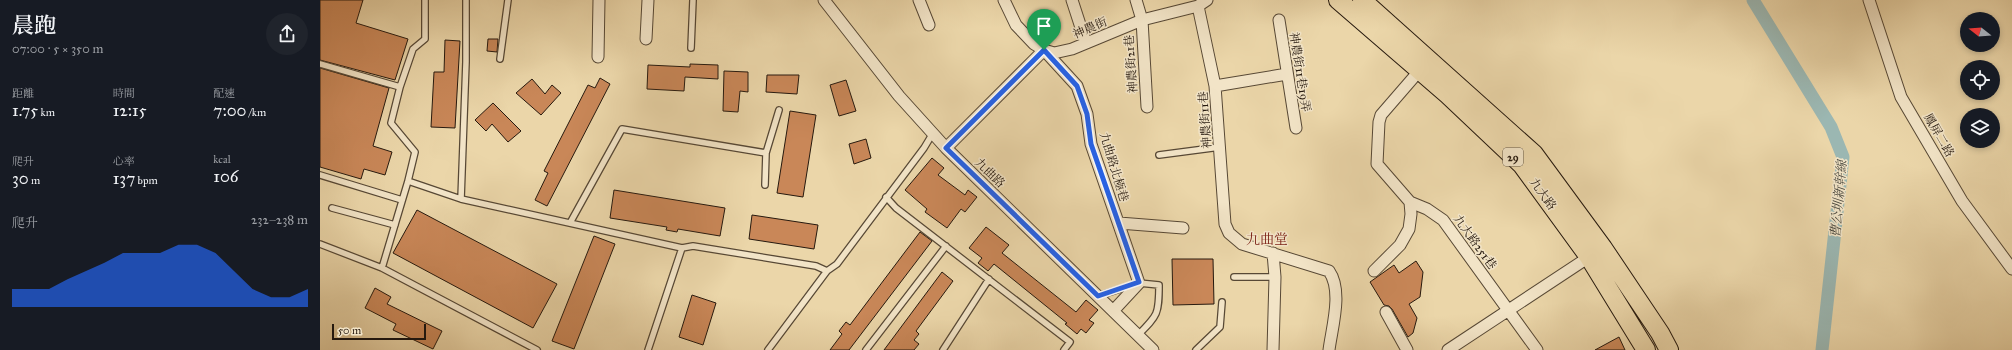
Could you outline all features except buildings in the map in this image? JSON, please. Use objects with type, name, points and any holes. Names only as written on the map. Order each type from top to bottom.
[{"type":"main road","name":"九大路","points":[[1338,0],[1420,70],[1522,165],[1589,257],[1646,350]]},
{"type":"main road","name":"九大路","points":[[1362,0],[1534,154],[1602,248],[1660,333],[1669,350]]},
{"type":"street","points":[[598,57],[599,0]]},
{"type":"street","points":[[646,39],[648,0]]},
{"type":"street","name":"九曲路","points":[[824,0],[899,96],[946,148],[1153,350]]},
{"type":"street","points":[[919,0],[929,25]]},
{"type":"street","name":"九曲路北極巷","points":[[1004,0],[1016,25],[1034,44],[1044,50],[1077,86],[1087,114],[1091,144],[1139,282]]},
{"type":"street","points":[[1072,0],[1086,43]]},
{"type":"street","name":"神農街21巷","points":[[1136,0],[1142,20],[1147,107]]},
{"type":"street","name":"鳳屏二路","points":[[1869,0],[1901,97],[1962,201],[2012,269]]},
{"type":"street","name":"神農街","points":[[1044,50],[1054,53],[1072,49],[1142,20],[1202,3]]},
{"type":"street","name":"神農街11巷","points":[[1202,3],[1215,86],[1225,224],[1229,233],[1242,244],[1273,253]]},
{"type":"street","name":"神農街11巷19弄","points":[[1279,20],[1296,128]]},
{"type":"street","points":[[946,148],[1044,50]]},
{"type":"street","points":[[1374,271],[1400,245],[1409,229],[1410,202],[1377,164],[1379,122],[1381,115],[1420,70]]},
{"type":"street","points":[[1215,86],[1287,74]]},
{"type":"street","name":"九大路251巷","points":[[1410,202],[1427,209],[1443,220],[1537,350]]},
{"type":"street","points":[[1119,223],[1183,228]]},
{"type":"street","points":[[1273,350],[1275,277],[1273,253],[1320,267],[1329,271],[1334,279],[1337,291],[1330,350]]},
{"type":"street","points":[[1448,350],[1589,257]]},
{"type":"street","points":[[1113,310],[1139,282]]},
{"type":"street","points":[[1386,312],[1407,350]]},
{"type":"lane","points":[[382,268],[408,181],[415,152],[391,123],[400,87],[413,49],[424,39],[425,0]]},
{"type":"lane","points":[[461,199],[466,62],[466,0]]},
{"type":"lane","points":[[500,59],[508,0]]},
{"type":"lane","points":[[691,48],[694,0]]},
{"type":"lane","points":[[320,64],[400,87]]},
{"type":"lane","points":[[765,185],[766,153],[779,110]]},
{"type":"lane","points":[[570,223],[622,129],[766,153]]},
{"type":"lane","points":[[768,350],[827,271],[837,264],[886,196],[924,148],[933,133]]},
{"type":"lane","points":[[1159,155],[1220,146]]},
{"type":"lane","points":[[320,175],[402,200]]},
{"type":"lane","points":[[408,181],[461,199],[682,248],[693,246],[808,264],[827,271]]},
{"type":"lane","points":[[886,196],[896,208],[1070,342],[1064,350]]},
{"type":"lane","points":[[332,208],[395,225]]},
{"type":"lane","points":[[320,244],[382,268],[537,350]]},
{"type":"lane","points":[[866,350],[946,246]]},
{"type":"lane","points":[[648,350],[682,248]]},
{"type":"lane","points":[[1234,277],[1275,277]]},
{"type":"lane","points":[[943,350],[989,279]]},
{"type":"lane","points":[[1098,296],[1139,282],[1159,285],[1159,309],[1154,318],[1138,335]]},
{"type":"lane","points":[[1196,350],[1220,326],[1222,302]]},
{"type":"waterway","name":"曹公圳新幹線","points":[[1753,0],[1831,127],[1843,157],[1822,350]]},
{"type":"district","name":"九曲堂","points":[[1267,239]]},
{"type":"route","points":[[1044,50],[1077,86],[1087,114],[1091,144],[1139,282],[1123,289],[1098,296],[946,148],[1044,50]]}]
